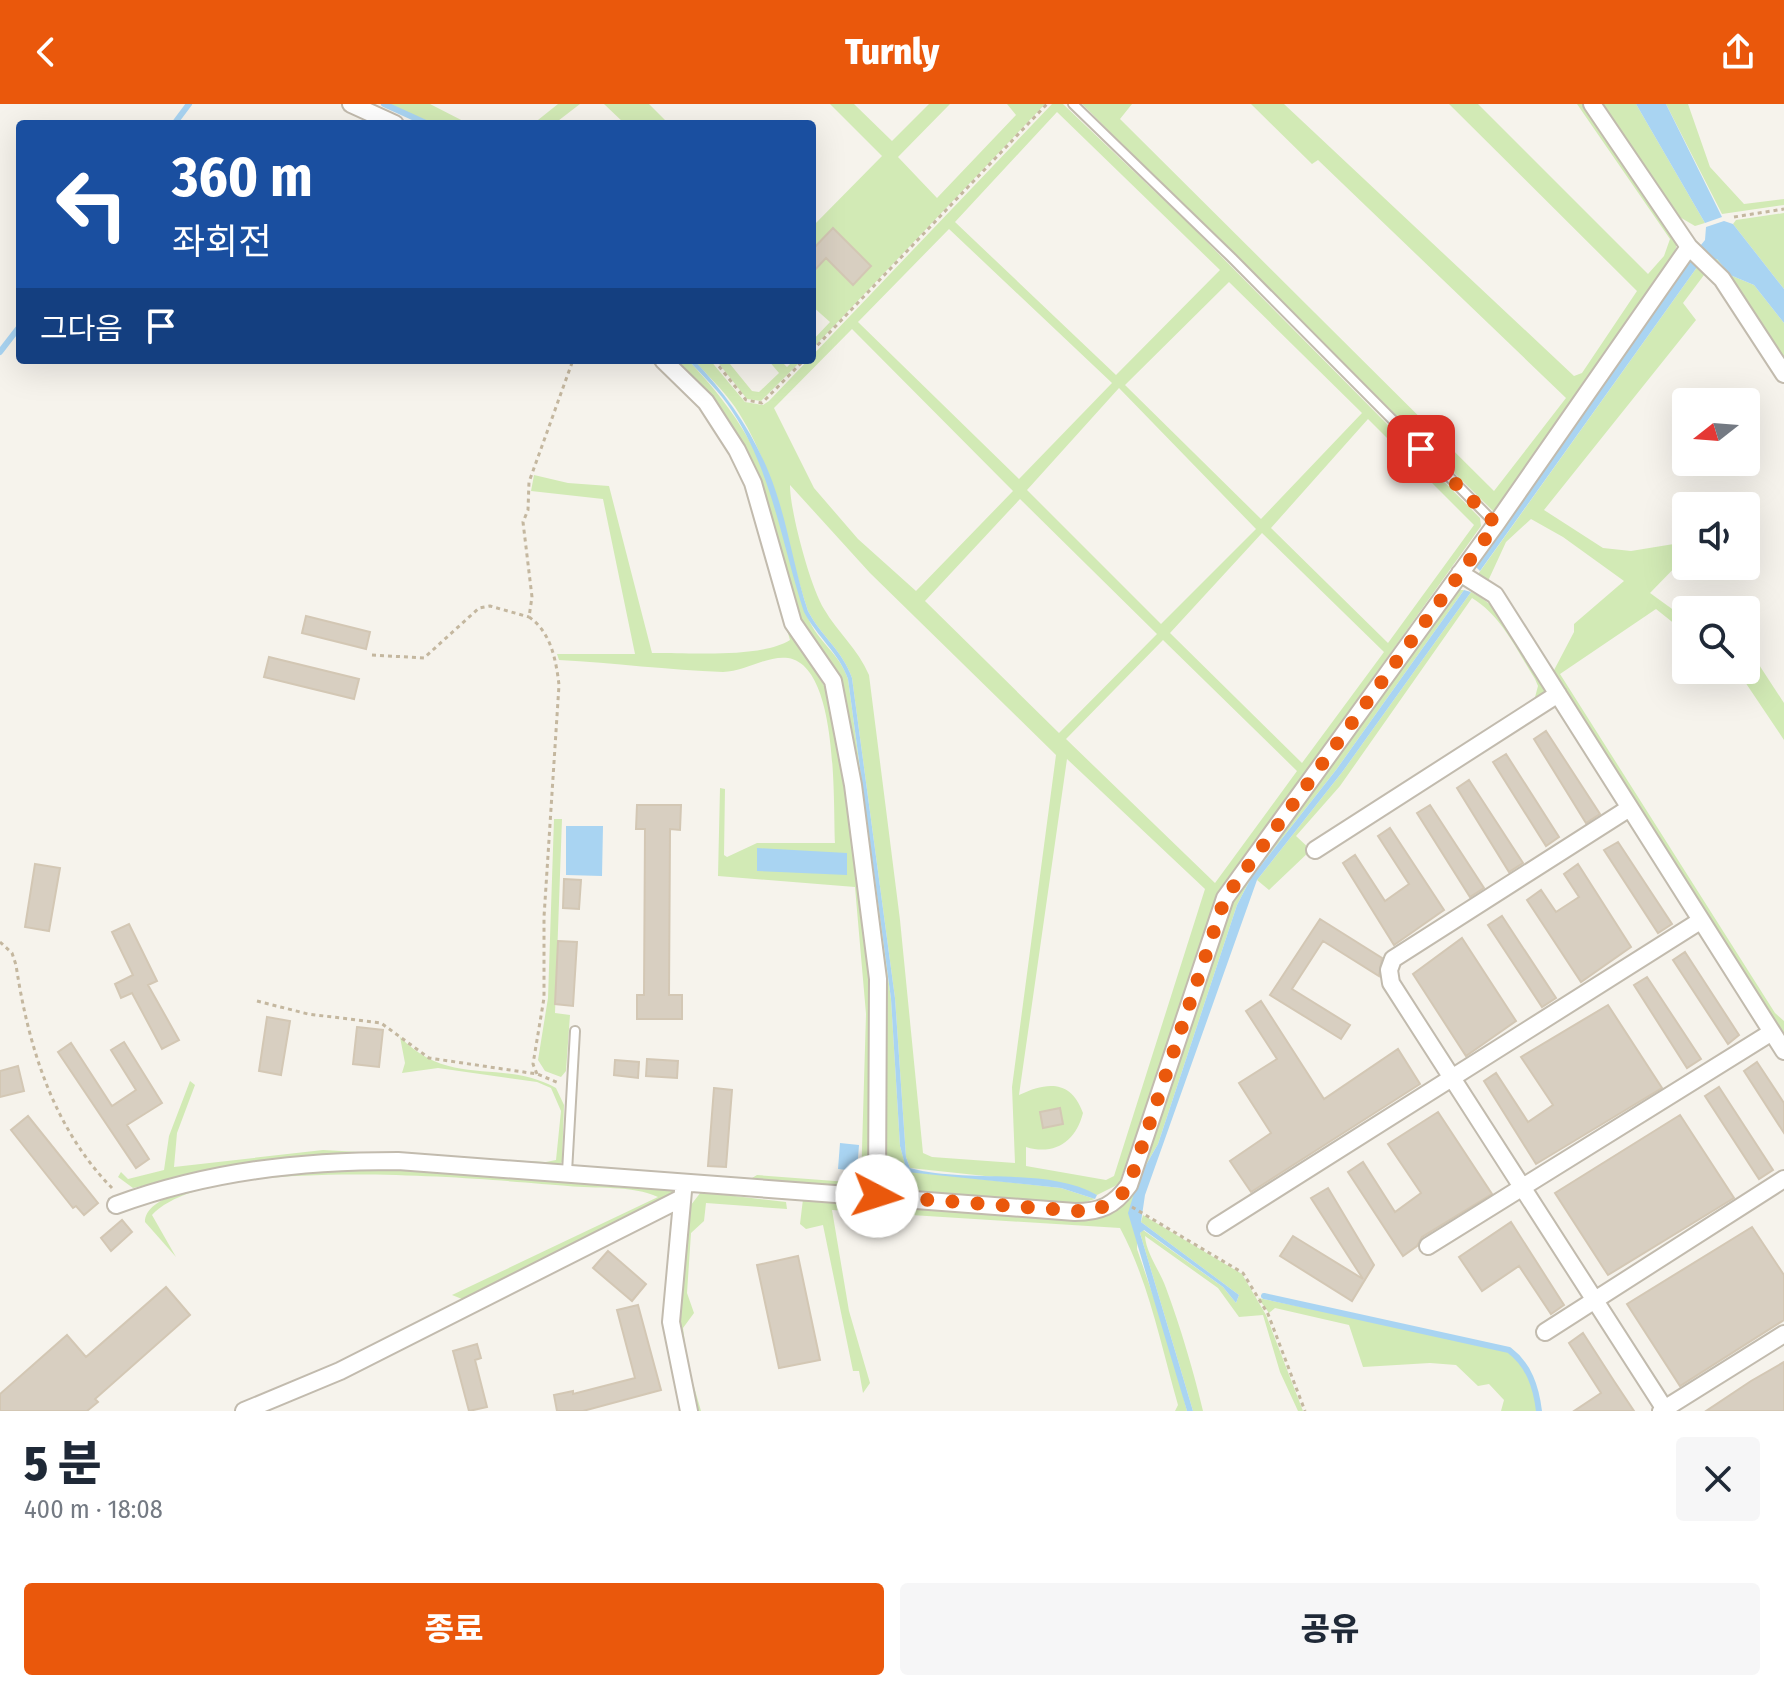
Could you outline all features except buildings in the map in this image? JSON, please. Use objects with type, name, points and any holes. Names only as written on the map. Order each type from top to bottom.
[{"type":"street","points":[[351,104],[386,120]]},
{"type":"street","points":[[1592,104],[1689,247],[1722,279],[1784,374]]},
{"type":"street","points":[[121,1203],[194,1180],[327,1161],[398,1161],[685,1180],[1075,1212],[1103,1209],[1118,1199],[1129,1185],[1225,898],[1496,524],[1689,247]]},
{"type":"street","points":[[667,364],[706,402],[737,450],[753,483],[793,623],[833,681],[853,785],[878,979],[877,1196]]},
{"type":"street","points":[[1460,573],[1495,595],[1784,1051]]},
{"type":"street","points":[[1315,850],[1558,694]]},
{"type":"street","points":[[1628,809],[1393,959],[1389,970],[1391,983],[1664,1410],[1784,1334]]},
{"type":"street","points":[[1216,1227],[1700,921]]},
{"type":"street","points":[[1428,1246],[1772,1032]]},
{"type":"street","points":[[1545,1332],[1784,1179]]},
{"type":"street","points":[[685,1180],[671,1322],[689,1411]]},
{"type":"street","points":[[244,1411],[340,1371],[682,1198]]},
{"type":"lane","points":[[1073,104],[1230,256],[1496,524]]},
{"type":"lane","points":[[567,1172],[575,1031]]},
{"type":"path","points":[[816,347],[1047,104]]},
{"type":"path","points":[[1734,217],[1784,209]]},
{"type":"path","points":[[529,617],[532,597],[523,522],[528,510],[529,482],[572,364]]},
{"type":"path","points":[[717,364],[746,400],[762,403],[800,364]]},
{"type":"path","points":[[372,655],[424,658],[479,608],[490,606],[529,617],[544,632],[551,647],[559,685],[544,917],[544,998],[533,1064],[537,1074]]},
{"type":"path","points":[[0,942],[12,953],[30,1039],[58,1109],[85,1157],[121,1203]]},
{"type":"path","points":[[257,1001],[308,1014],[381,1023],[393,1028],[420,1052],[441,1061],[537,1074],[570,1087]]},
{"type":"path","points":[[1129,1206],[1243,1273],[1268,1314],[1305,1411]]},
{"type":"green space","points":[[388,104],[430,104],[461,120],[422,120]]},
{"type":"green space","points":[[558,104],[580,104],[559,120],[538,120]]},
{"type":"green space","points":[[604,104],[649,104],[665,120],[621,120]]},
{"type":"green space","points":[[830,104],[854,104],[892,141],[929,104],[950,104],[898,157],[937,198],[1016,115],[1007,104],[1045,104],[816,345],[816,337],[830,322],[816,310],[816,223],[882,156]]},
{"type":"green space","points":[[1052,104],[1063,104],[1192,227],[1480,518],[1481,526],[1223,888],[1119,1184],[1097,1195],[1061,1184],[910,1168],[906,1157],[895,998],[852,678],[808,611],[770,480],[749,430],[735,407],[698,364],[713,364],[745,402],[763,405],[804,364],[816,364],[816,352]],"holes":[[[1057,112],[1220,270],[1116,375],[955,222]],[[949,229],[1112,383],[1019,479],[858,322]],[[1229,282],[1362,413],[1261,519],[1125,385]],[[852,329],[1013,491],[916,591],[858,539],[814,488],[774,408]],[[1119,388],[1256,529],[1161,624],[1027,490]],[[1368,419],[1474,525],[1388,643],[1271,528]],[[790,485],[870,573],[1056,755],[1012,1087],[1015,1163],[932,1157],[923,1153],[900,920],[869,675],[819,598],[807,567]],[[1020,499],[1157,634],[1059,733],[925,601]],[[1262,533],[1384,652],[1302,763],[1170,633]],[[1163,640],[1297,771],[1215,883],[1066,739]],[[1067,759],[1205,889],[1114,1176],[1106,1180],[1026,1166],[1026,1147],[1046,1149],[1063,1144],[1075,1131],[1083,1113],[1072,1094],[1057,1086],[1019,1095]]]},
{"type":"green space","points":[[1082,104],[1132,104],[1120,119],[1494,491],[1566,398],[1318,160],[1312,164],[1251,104],[1284,104],[1574,376],[1582,373],[1637,291],[1449,104],[1478,104],[1648,274],[1664,256],[1670,239],[1577,104],[1587,104],[1677,242],[1675,252],[1500,507],[1493,511]]},
{"type":"green space","points":[[1595,104],[1636,104],[1705,223],[1695,226],[1671,212]]},
{"type":"green space","points":[[1666,104],[1688,104],[1710,167],[1744,204],[1784,199],[1784,205],[1722,214]]},
{"type":"green space","points":[[1784,213],[1784,289],[1733,224],[1736,220]]},
{"type":"green space","points":[[1717,259],[1730,275],[1754,285],[1784,323],[1784,371],[1706,260]]},
{"type":"green space","points":[[1700,263],[1720,289],[1704,275],[1683,303],[1696,320],[1544,510],[1603,548],[1631,551],[1672,544],[1672,570],[1650,593],[1672,609],[1672,622],[1656,609],[1560,674],[1775,1013],[1784,1021],[1784,1040],[1552,674],[1574,632],[1574,624],[1624,581],[1563,537],[1531,519],[1506,542],[1488,581],[1476,577]]},
{"type":"green space","points":[[678,364],[692,364],[700,373],[723,400],[751,444],[772,494],[808,618],[840,662],[848,679],[891,999],[900,1146],[907,1171],[1061,1188],[1095,1199],[1076,1205],[914,1192],[896,1183],[884,1168],[884,999],[844,703],[801,624],[748,457],[716,402]]},
{"type":"green space","points":[[719,364],[730,364],[752,391],[759,392],[779,373],[771,364],[787,367],[798,364],[761,401],[747,399]]},
{"type":"green space","points":[[534,475],[568,483],[609,486],[652,653],[742,652],[777,646],[790,640],[783,616],[829,695],[834,708],[874,1020],[869,1177],[863,1188],[752,1178],[757,1175],[861,1183],[866,1014],[855,887],[718,876],[720,788],[725,789],[724,855],[727,857],[757,843],[835,843],[830,738],[817,685],[805,667],[788,658],[723,672],[559,660],[557,654],[635,654],[603,499],[531,491]]},
{"type":"green space","points":[[1457,590],[1464,590],[1336,770],[1251,878],[1237,905],[1158,1144],[1139,1177],[1137,1249],[1168,1339],[1187,1411],[1175,1411],[1178,1405],[1154,1315],[1139,1270],[1120,1228],[832,1210],[849,1311],[870,1383],[863,1393],[859,1371],[853,1371],[823,1225],[806,1229],[800,1224],[803,1199],[1098,1218],[1124,1204],[1227,907]]},
{"type":"green space","points":[[1471,592],[1484,599],[1506,622],[1547,690],[1534,701],[1538,686],[1535,679],[1500,624],[1472,598],[1340,786],[1296,836],[1311,850],[1269,890],[1257,880],[1343,771]]},
{"type":"green space","points":[[1760,666],[1784,703],[1784,740],[1746,684],[1760,684]]},
{"type":"green space","points":[[554,819],[562,819],[555,1013],[570,1015],[566,1071],[561,1077],[545,1071],[538,1060],[548,998]]},
{"type":"green space","points":[[400,1037],[419,1053],[438,1063],[536,1079],[556,1088],[564,1105],[562,1162],[559,1166],[338,1155],[248,1162],[133,1188],[118,1177],[121,1172],[128,1179],[164,1170],[169,1136],[190,1081],[195,1085],[177,1133],[174,1167],[323,1150],[546,1162],[556,1160],[561,1111],[551,1088],[537,1082],[438,1068],[402,1073],[405,1063]]},
{"type":"green space","points":[[358,1166],[669,1188],[677,1194],[467,1301],[452,1295],[658,1197],[625,1189],[475,1179],[349,1175],[286,1177],[229,1183],[182,1196],[152,1215],[176,1257],[145,1222],[153,1207],[173,1195],[203,1186],[275,1174]]},
{"type":"green space","points":[[701,1192],[786,1202],[787,1209],[706,1203],[704,1221],[691,1233],[687,1293],[694,1313],[683,1328],[688,1366],[701,1411],[694,1411],[678,1322],[687,1210]]},
{"type":"green space","points":[[1143,1215],[1242,1274],[1266,1315],[1303,1411],[1298,1411],[1280,1372],[1263,1315],[1239,1317],[1218,1288],[1145,1236],[1182,1334],[1195,1380],[1203,1411],[1193,1411],[1140,1233],[1143,1230],[1223,1287],[1236,1303],[1239,1295],[1141,1222]]},
{"type":"green space","points":[[1258,1298],[1498,1347],[1515,1358],[1527,1373],[1538,1411],[1501,1411],[1504,1400],[1489,1384],[1478,1386],[1456,1365],[1430,1363],[1363,1367],[1349,1325],[1275,1308],[1269,1313]]},
{"type":"water","points":[[1636,104],[1666,104],[1722,217],[1705,223]]},
{"type":"water","points":[[1724,221],[1733,224],[1784,289],[1784,323],[1754,285],[1730,275],[1717,259],[1706,260],[1696,251],[1705,240],[1706,227]]},
{"type":"water","points":[[1692,255],[1700,263],[1480,571],[1476,567]]},
{"type":"water","points":[[692,364],[698,364],[717,386],[754,442],[775,490],[808,611],[852,678],[895,998],[906,1157],[910,1168],[932,1173],[1054,1181],[1077,1186],[1097,1195],[1095,1199],[1061,1188],[907,1172],[900,1146],[891,999],[848,679],[804,612],[767,483],[746,434],[722,397]]},
{"type":"water","points":[[1464,590],[1471,592],[1343,771],[1257,880],[1145,1195],[1141,1222],[1239,1295],[1236,1303],[1223,1287],[1144,1230],[1140,1233],[1193,1411],[1187,1411],[1128,1213],[1139,1177],[1158,1144],[1237,905],[1251,878],[1336,770]]},
{"type":"water","points":[[566,826],[603,826],[602,876],[566,875]]},
{"type":"water","points":[[757,848],[847,853],[847,875],[757,871]]},
{"type":"water","points":[[840,1143],[859,1145],[857,1171],[838,1169]]},
{"type":"waterway","points":[[177,120],[189,104]]},
{"type":"waterway","points":[[384,104],[419,120]]},
{"type":"waterway","points":[[0,352],[16,331]]},
{"type":"waterway","points":[[1264,1296],[1509,1350],[1522,1362],[1530,1377],[1539,1411]]},
{"type":"route","points":[[877,1196],[1092,1212],[1118,1199],[1129,1185],[1225,898],[1398,655],[1496,524],[1421,449]]}]
